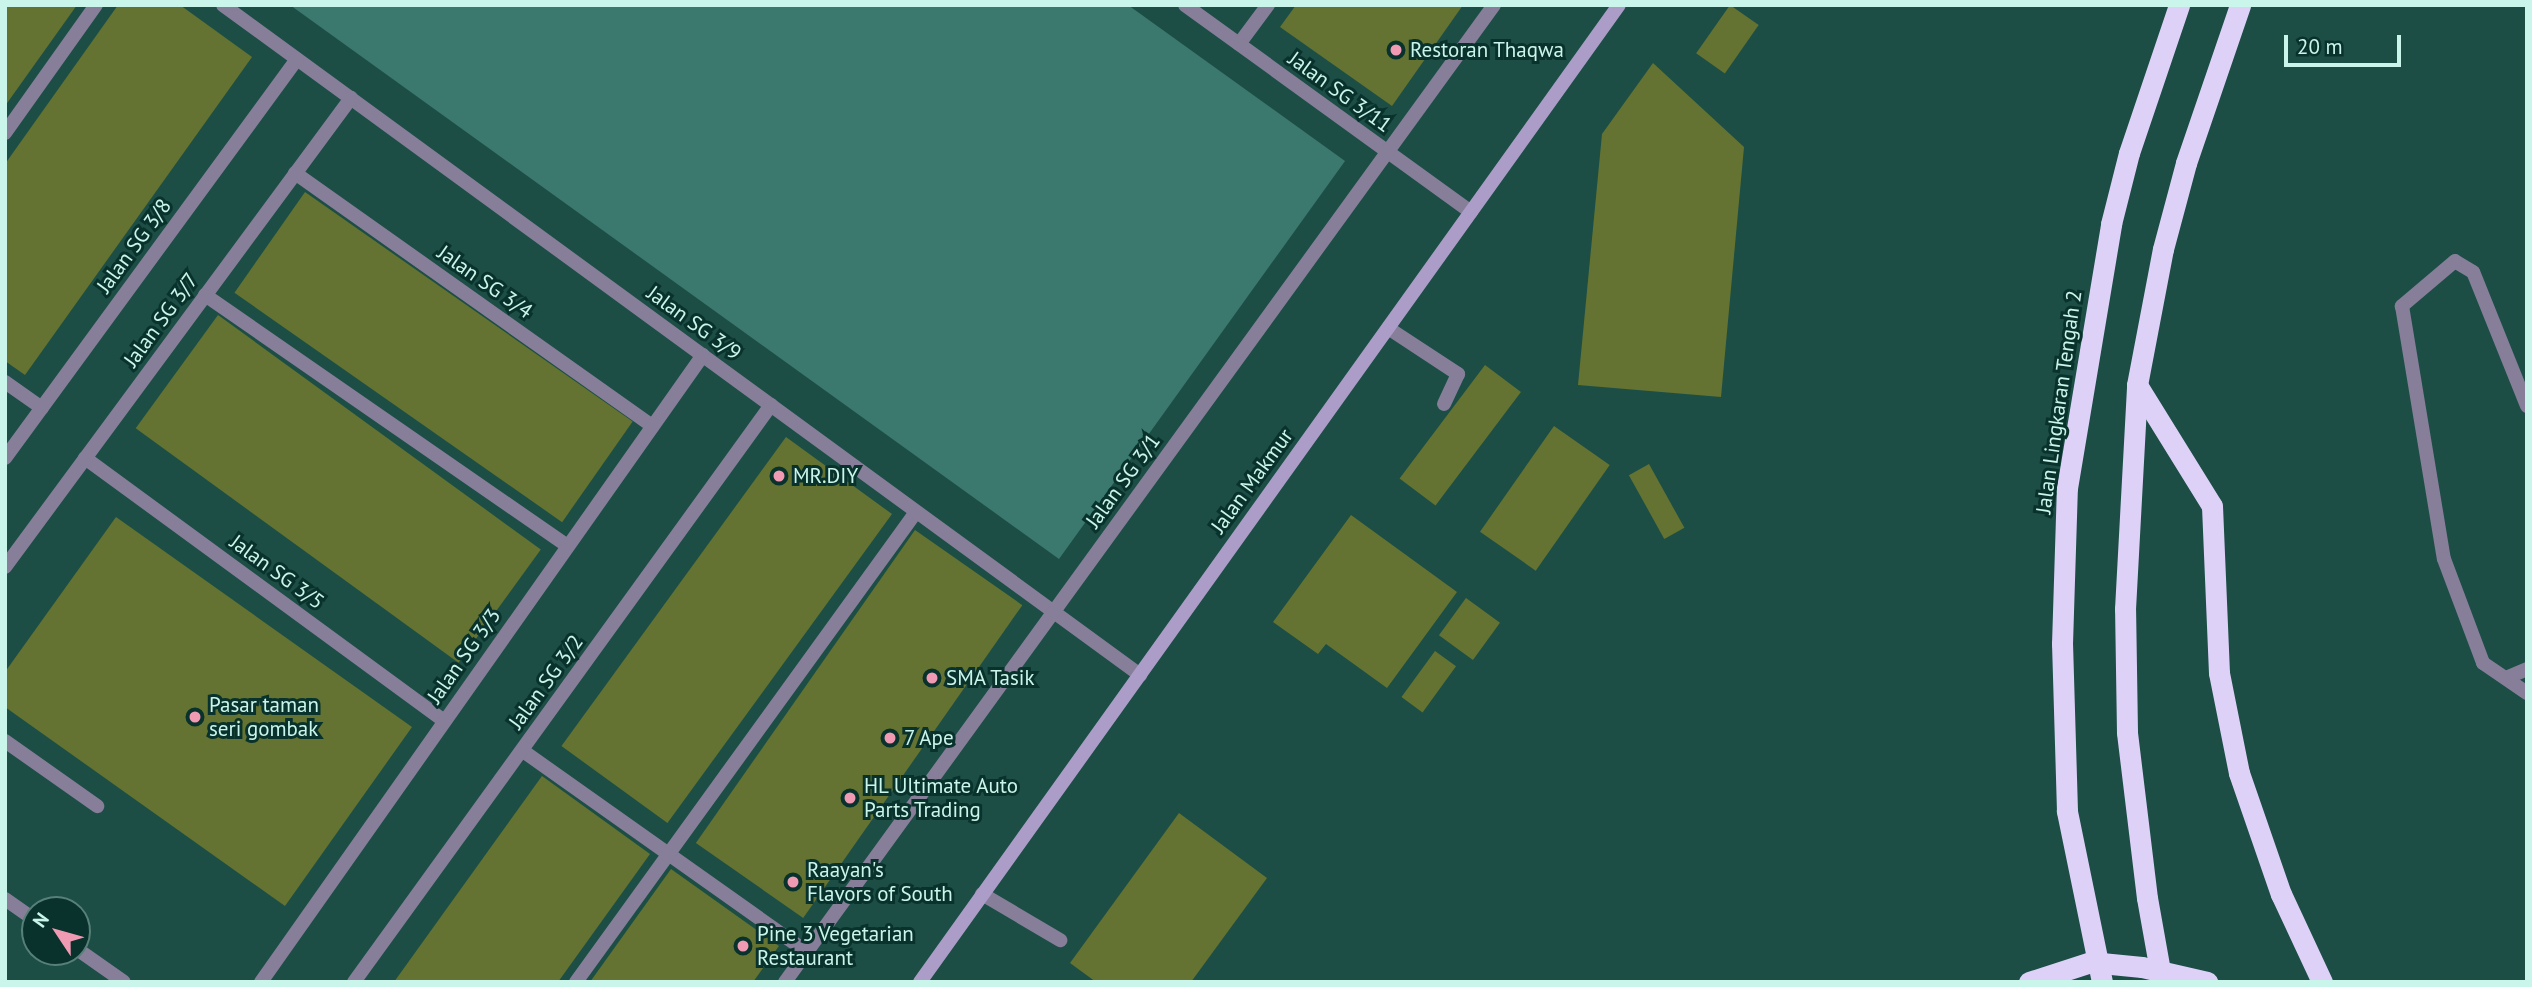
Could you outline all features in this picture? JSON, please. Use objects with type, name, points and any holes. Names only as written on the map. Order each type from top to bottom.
[{"type":"highway","points":[[2162,982],[2147,898],[2127,732],[2125,609],[2137,385],[2164,249],[2186,163],[2240,5]]},
{"type":"highway","name":"Jalan Lingkaran Tengah 2","points":[[2102,982],[2067,811],[2062,644],[2067,488],[2111,224],[2129,153],[2173,12]]},
{"type":"highway","points":[[2137,385],[2213,506],[2219,673],[2239,773],[2281,894],[2322,982]]},
{"type":"highway","points":[[2029,982],[2091,962],[2141,967],[2207,982]]},
{"type":"street","points":[[5,133],[96,5]]},
{"type":"street","name":"Jalan SG 3/9","points":[[223,5],[1140,675]]},
{"type":"street","name":"Jalan SG 3/11","points":[[1185,5],[1471,212]]},
{"type":"street","points":[[1239,44],[1268,5]]},
{"type":"street","name":"Jalan SG 3/1","points":[[786,982],[1494,5]]},
{"type":"street","name":"Jalan Makmur","points":[[920,982],[1619,5]]},
{"type":"street","name":"Jalan SG 3/8","points":[[5,457],[297,59]]},
{"type":"street","name":"Jalan SG 3/7","points":[[5,567],[351,98]]},
{"type":"street","name":"Jalan SG 3/4","points":[[295,173],[652,426]]},
{"type":"street","points":[[2527,407],[2473,272],[2455,261],[2402,306],[2444,559],[2483,663],[2527,692]]},
{"type":"street","points":[[205,295],[567,546]]},
{"type":"street","points":[[1388,328],[1458,374],[1444,404]]},
{"type":"street","name":"Jalan SG 3/3","points":[[261,982],[703,355]]},
{"type":"street","points":[[5,382],[42,408]]},
{"type":"street","name":"Jalan SG 3/2","points":[[354,982],[771,405]]},
{"type":"street","name":"Jalan SG 3/5","points":[[85,458],[444,721]]},
{"type":"street","points":[[576,982],[916,512]]},
{"type":"street","points":[[2506,678],[2527,669]]},
{"type":"street","points":[[5,741],[97,806]]},
{"type":"street","points":[[523,751],[807,952]]},
{"type":"street","points":[[982,894],[1060,940]]},
{"type":"street","points":[[5,899],[21,910]]},
{"type":"street","points":[[91,959],[124,982]]},
{"type":"green space","points":[[290,5],[1128,5],[1345,161],[1059,559]]},
{"type":"building","points":[[5,5],[77,5],[5,106]]},
{"type":"building","points":[[118,5],[180,5],[252,57],[25,375],[5,361],[5,164]]},
{"type":"building","points":[[1296,5],[1463,5],[1392,106],[1280,27]]},
{"type":"building","points":[[1730,5],[1759,25],[1725,73],[1696,53]]},
{"type":"building","points":[[1653,63],[1744,147],[1721,397],[1578,385],[1602,134]]},
{"type":"building","points":[[305,192],[633,421],[562,522],[234,293]]},
{"type":"building","points":[[218,315],[541,550],[459,663],[136,428]]},
{"type":"building","points":[[1485,365],[1521,392],[1435,505],[1400,478]]},
{"type":"building","points":[[1554,426],[1610,465],[1536,571],[1480,532]]},
{"type":"building","points":[[786,437],[892,514],[667,823],[561,746]]},
{"type":"building","points":[[1649,464],[1684,528],[1664,539],[1629,475]]},
{"type":"building","points":[[1351,515],[1457,592],[1387,688],[1326,644],[1318,654],[1273,622]]},
{"type":"building","points":[[116,517],[412,727],[285,906],[5,707],[5,672]]},
{"type":"building","points":[[915,530],[1022,605],[803,918],[696,843]]},
{"type":"building","points":[[1466,598],[1500,623],[1473,660],[1439,635]]},
{"type":"building","points":[[1435,651],[1456,666],[1423,712],[1401,697]]},
{"type":"building","points":[[542,776],[650,854],[558,982],[394,982]]},
{"type":"building","points":[[1179,813],[1267,878],[1191,982],[1096,982],[1070,963]]},
{"type":"building","points":[[671,869],[779,946],[753,982],[590,982]]},
{"type":"place","name":"Restoran Thaqwa","points":[[1396,50]]},
{"type":"place","name":"MR.DIY","points":[[779,476]]},
{"type":"place","name":"SMA Tasik","points":[[932,678]]},
{"type":"place","name":"Pasar taman seri gombak","points":[[195,717]]},
{"type":"place","name":"7 Ape","points":[[890,738]]},
{"type":"place","name":"HL Ultimate Auto Parts Trading","points":[[850,798]]},
{"type":"place","name":"Raayan's Flavors of South","points":[[793,882]]},
{"type":"place","name":"Pine 3 Vegetarian Restaurant","points":[[743,946]]}]
